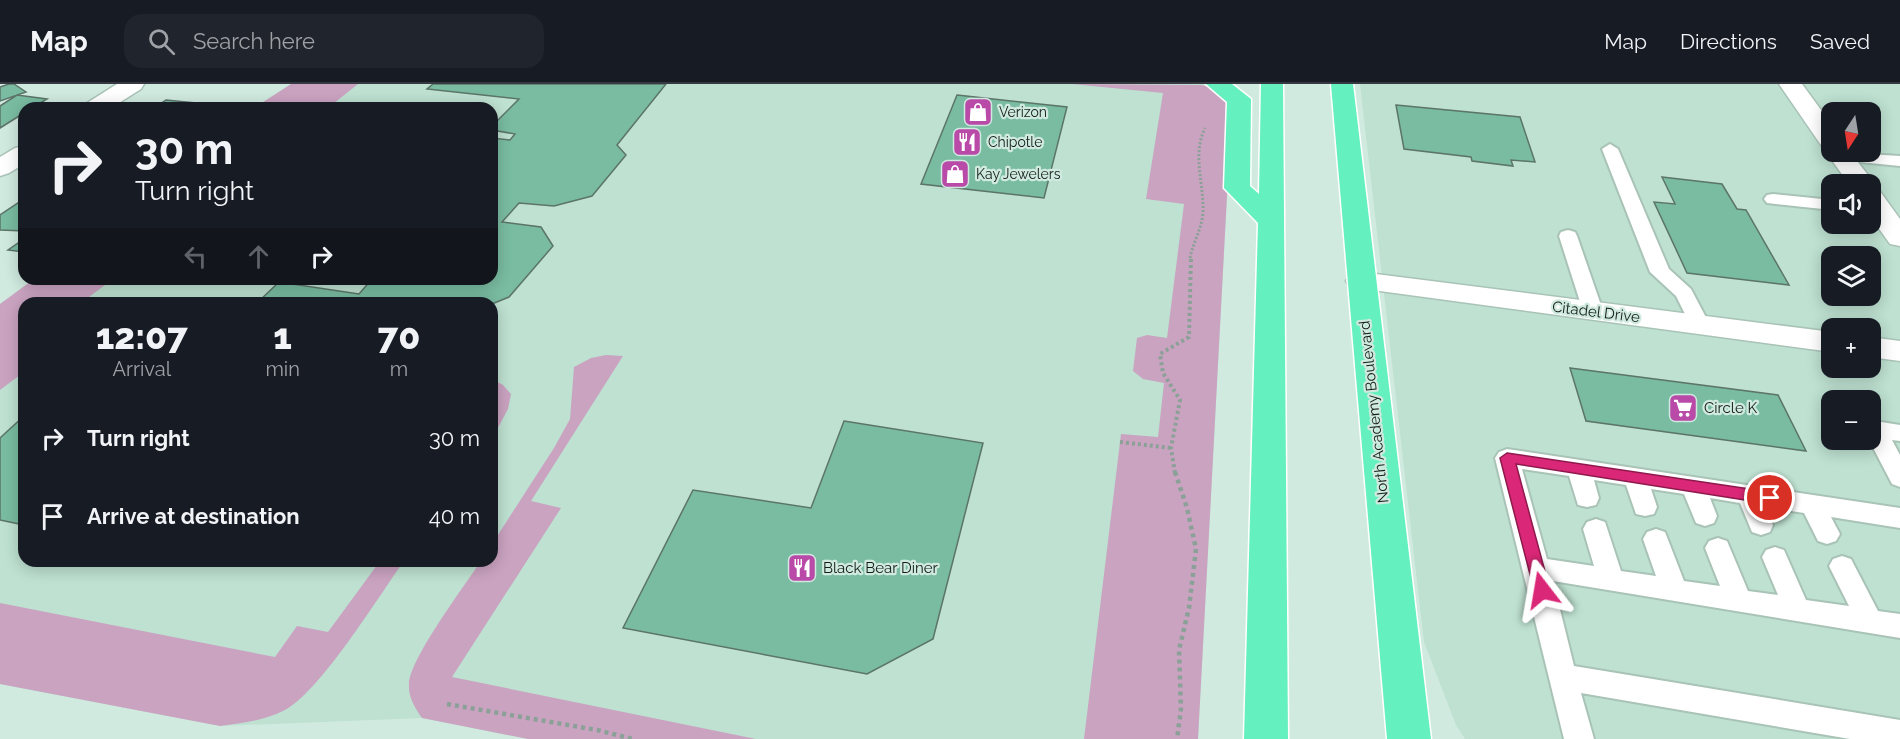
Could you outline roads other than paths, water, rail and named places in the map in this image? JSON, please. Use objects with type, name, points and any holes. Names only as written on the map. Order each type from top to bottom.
[{"type":"highway","points":[[1217,84],[1239,99],[1237,188],[1272,221]]},
{"type":"highway","points":[[1266,739],[1272,84]]},
{"type":"highway","name":"North Academy Boulevard","points":[[1342,84],[1360,281],[1409,739]]},
{"type":"highway","points":[[1398,641],[1432,739]]},
{"type":"street","points":[[104,102],[133,84]]},
{"type":"street","points":[[1791,84],[1821,128]]},
{"type":"street","points":[[0,168],[18,157]]},
{"type":"street","points":[[1845,162],[1854,174]]},
{"type":"street","points":[[1881,214],[1900,238]]},
{"type":"street","name":"Citadel Drive","points":[[1360,281],[1821,341]]},
{"type":"street","points":[[1881,348],[1900,351]]},
{"type":"lane","points":[[1610,149],[1659,272],[1684,293],[1700,325]]},
{"type":"lane","points":[[1881,158],[1900,161]]},
{"type":"lane","points":[[1773,199],[1821,204]]},
{"type":"lane","points":[[1568,236],[1593,311]]},
{"type":"lane","points":[[1900,433],[1875,429],[1900,478]]},
{"type":"lane","points":[[1579,739],[1507,458],[1900,518]]},
{"type":"lane","points":[[1579,469],[1587,498]]},
{"type":"lane","points":[[1635,477],[1645,507]]},
{"type":"lane","points":[[1693,486],[1705,516]]},
{"type":"lane","points":[[1749,495],[1761,525]]},
{"type":"lane","points":[[1812,504],[1827,534]]},
{"type":"lane","points":[[1596,529],[1610,579]]},
{"type":"lane","points":[[1656,539],[1674,590]]},
{"type":"lane","points":[[1718,548],[1738,600]]},
{"type":"lane","points":[[1775,557],[1797,610]]},
{"type":"lane","points":[[1842,566],[1870,622]]},
{"type":"lane","points":[[1537,568],[1900,626]]},
{"type":"lane","points":[[1563,677],[1900,734]]},
{"type":"place","name":"Verizon","points":[[978,112]]},
{"type":"place","name":"Chipotle","points":[[967,142]]},
{"type":"place","name":"Kay Jewelers","points":[[955,174]]},
{"type":"place","name":"Circle K","points":[[1683,408]]},
{"type":"place","name":"Black Bear Diner","points":[[802,568]]}]
